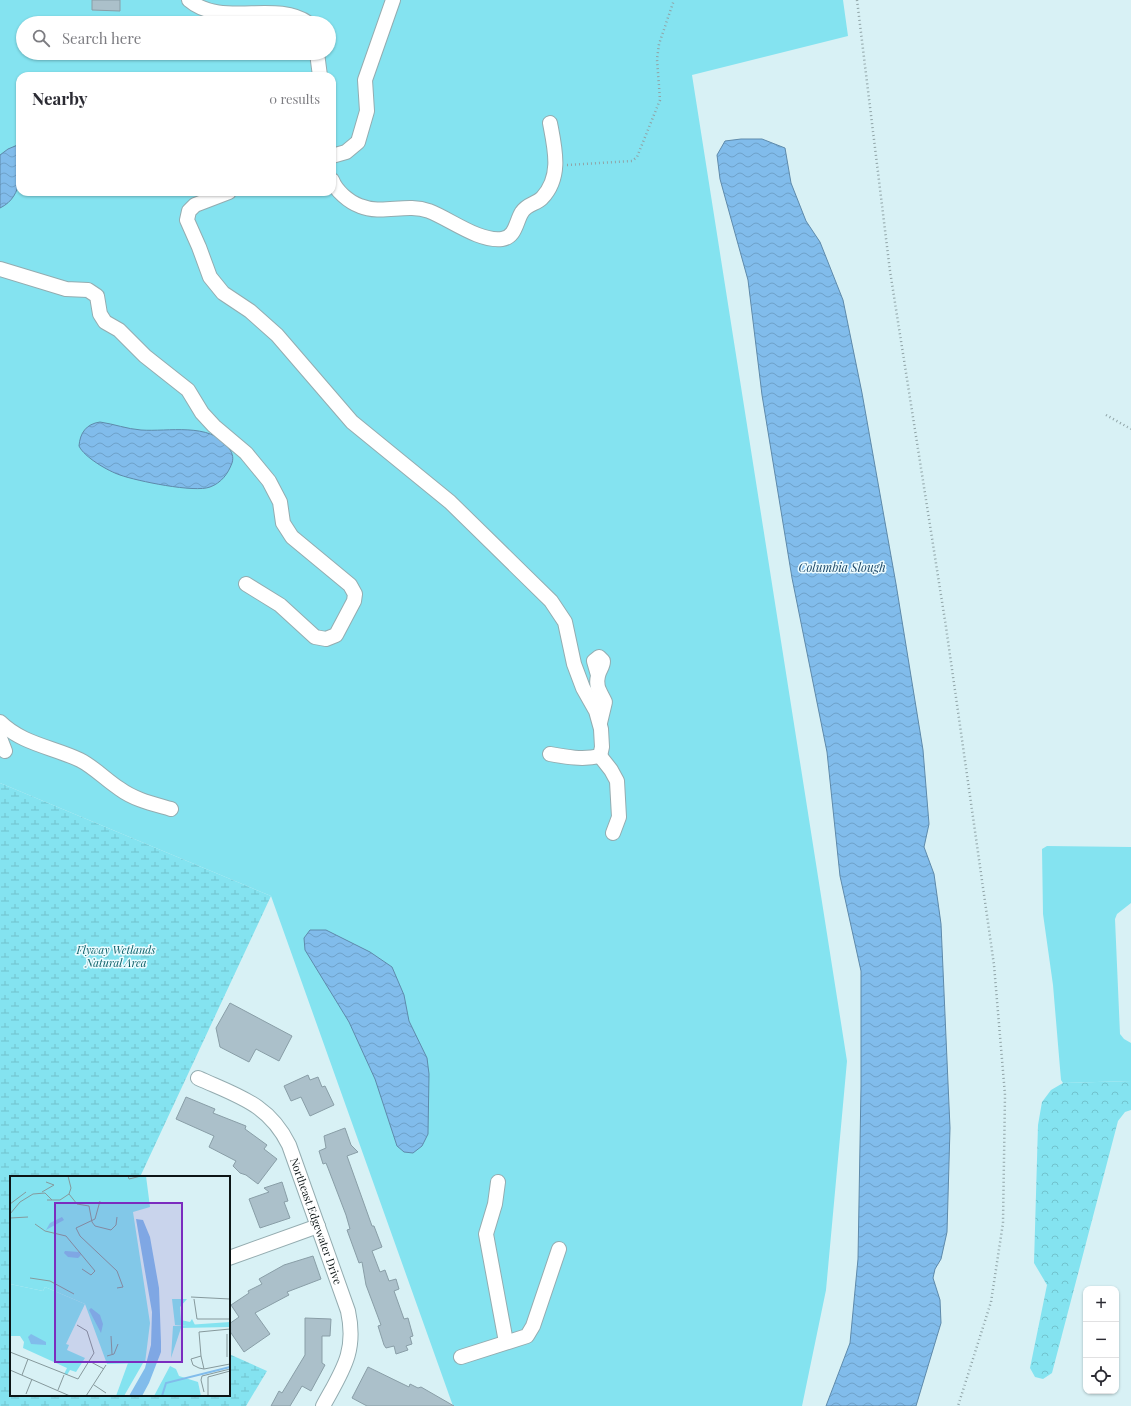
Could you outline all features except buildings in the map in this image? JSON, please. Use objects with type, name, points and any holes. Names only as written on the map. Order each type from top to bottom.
[{"type":"street","points":[[190,0],[197,6],[227,11],[266,6],[286,8],[303,16]]},
{"type":"street","points":[[336,155],[346,152],[358,142],[367,111],[365,80],[392,0]]},
{"type":"street","points":[[319,60],[320,72]]},
{"type":"street","points":[[336,185],[346,198],[358,206],[369,209],[414,208],[428,211],[480,236],[493,239],[503,239],[512,234],[522,212],[528,206],[539,200],[548,191],[556,166],[550,123]]},
{"type":"street","points":[[219,196],[195,205],[189,211],[187,220],[210,277],[223,293],[250,311],[277,335],[352,422],[450,502],[551,601],[565,622],[574,664],[583,688],[596,711],[600,724],[602,747],[600,756],[617,781],[619,817],[613,833]]},
{"type":"street","points":[[0,269],[66,289],[88,290],[97,296],[100,314],[105,322],[119,330],[145,356],[188,390],[202,412],[214,426],[246,453],[269,482],[280,502],[283,523],[292,537],[350,585],[355,594],[354,601],[336,634],[326,639],[316,637],[280,605],[246,584]]},
{"type":"street","points":[[598,676],[598,690],[605,702],[600,724]]},
{"type":"street","points":[[0,722],[9,732],[26,740],[63,752],[82,761],[134,798],[171,809]]},
{"type":"street","points":[[550,754],[565,757],[590,758],[600,756]]},
{"type":"street","name":"Northeast Edgewater Drive","points":[[198,1078],[258,1107],[272,1118],[283,1133],[289,1145],[348,1311],[352,1327],[350,1353],[323,1406]]},
{"type":"street","points":[[498,1182],[495,1204],[486,1234],[506,1342]]},
{"type":"street","points":[[230,1258],[318,1226]]},
{"type":"street","points":[[461,1357],[527,1336],[533,1326],[559,1250]]},
{"type":"path","points":[[556,166],[632,161],[638,156],[660,100],[656,59],[659,44],[674,0]]},
{"type":"path","points":[[857,0],[890,271],[946,627],[994,965],[1005,1095],[1002,1230],[991,1302],[958,1406]]},
{"type":"path","points":[[1106,415],[1131,429]]},
{"type":"green space","points":[[0,0],[843,0],[848,36],[692,75],[847,1061],[826,1290],[802,1406],[453,1406],[271,896],[0,783]]},
{"type":"green space","name":"Flyway Wetlands Natural Area","points":[[0,783],[271,896],[140,1176],[10,1176],[10,1396],[230,1396],[230,1354],[267,1371],[246,1406],[0,1406]]},
{"type":"green space","points":[[1047,846],[1131,847],[1131,903],[1117,914],[1115,919],[1120,1034],[1124,1039],[1131,1043],[1131,1081],[1063,1083],[1061,1080],[1053,985],[1043,914],[1042,849]]},
{"type":"green space","points":[[1131,1081],[1131,1110],[1125,1112],[1118,1121],[1052,1373],[1043,1379],[1035,1377],[1030,1368],[1047,1285],[1034,1263],[1038,1125],[1042,1102],[1051,1090],[1063,1083]]},
{"type":"water","name":"Columbia Slough","points":[[762,139],[785,148],[791,183],[806,221],[820,242],[843,300],[862,393],[896,584],[923,750],[929,824],[924,847],[934,874],[941,924],[950,1128],[947,1232],[941,1259],[935,1269],[933,1278],[940,1300],[941,1323],[916,1406],[826,1406],[850,1343],[858,1259],[861,1087],[861,971],[840,876],[827,752],[792,578],[762,395],[748,280],[720,179],[717,155],[725,141]]},
{"type":"water","points":[[16,146],[16,191],[8,203],[0,208],[0,155]]},
{"type":"water","points":[[100,422],[136,429],[188,430],[211,434],[220,439],[229,449],[232,453],[233,461],[221,481],[210,487],[203,488],[166,486],[120,475],[97,463],[86,455],[79,446],[82,433],[87,427]]},
{"type":"water","points":[[310,930],[326,930],[370,952],[392,967],[404,995],[409,1021],[427,1058],[429,1074],[428,1134],[422,1146],[413,1153],[404,1152],[397,1146],[375,1079],[349,1022],[305,950],[304,938]]}]
